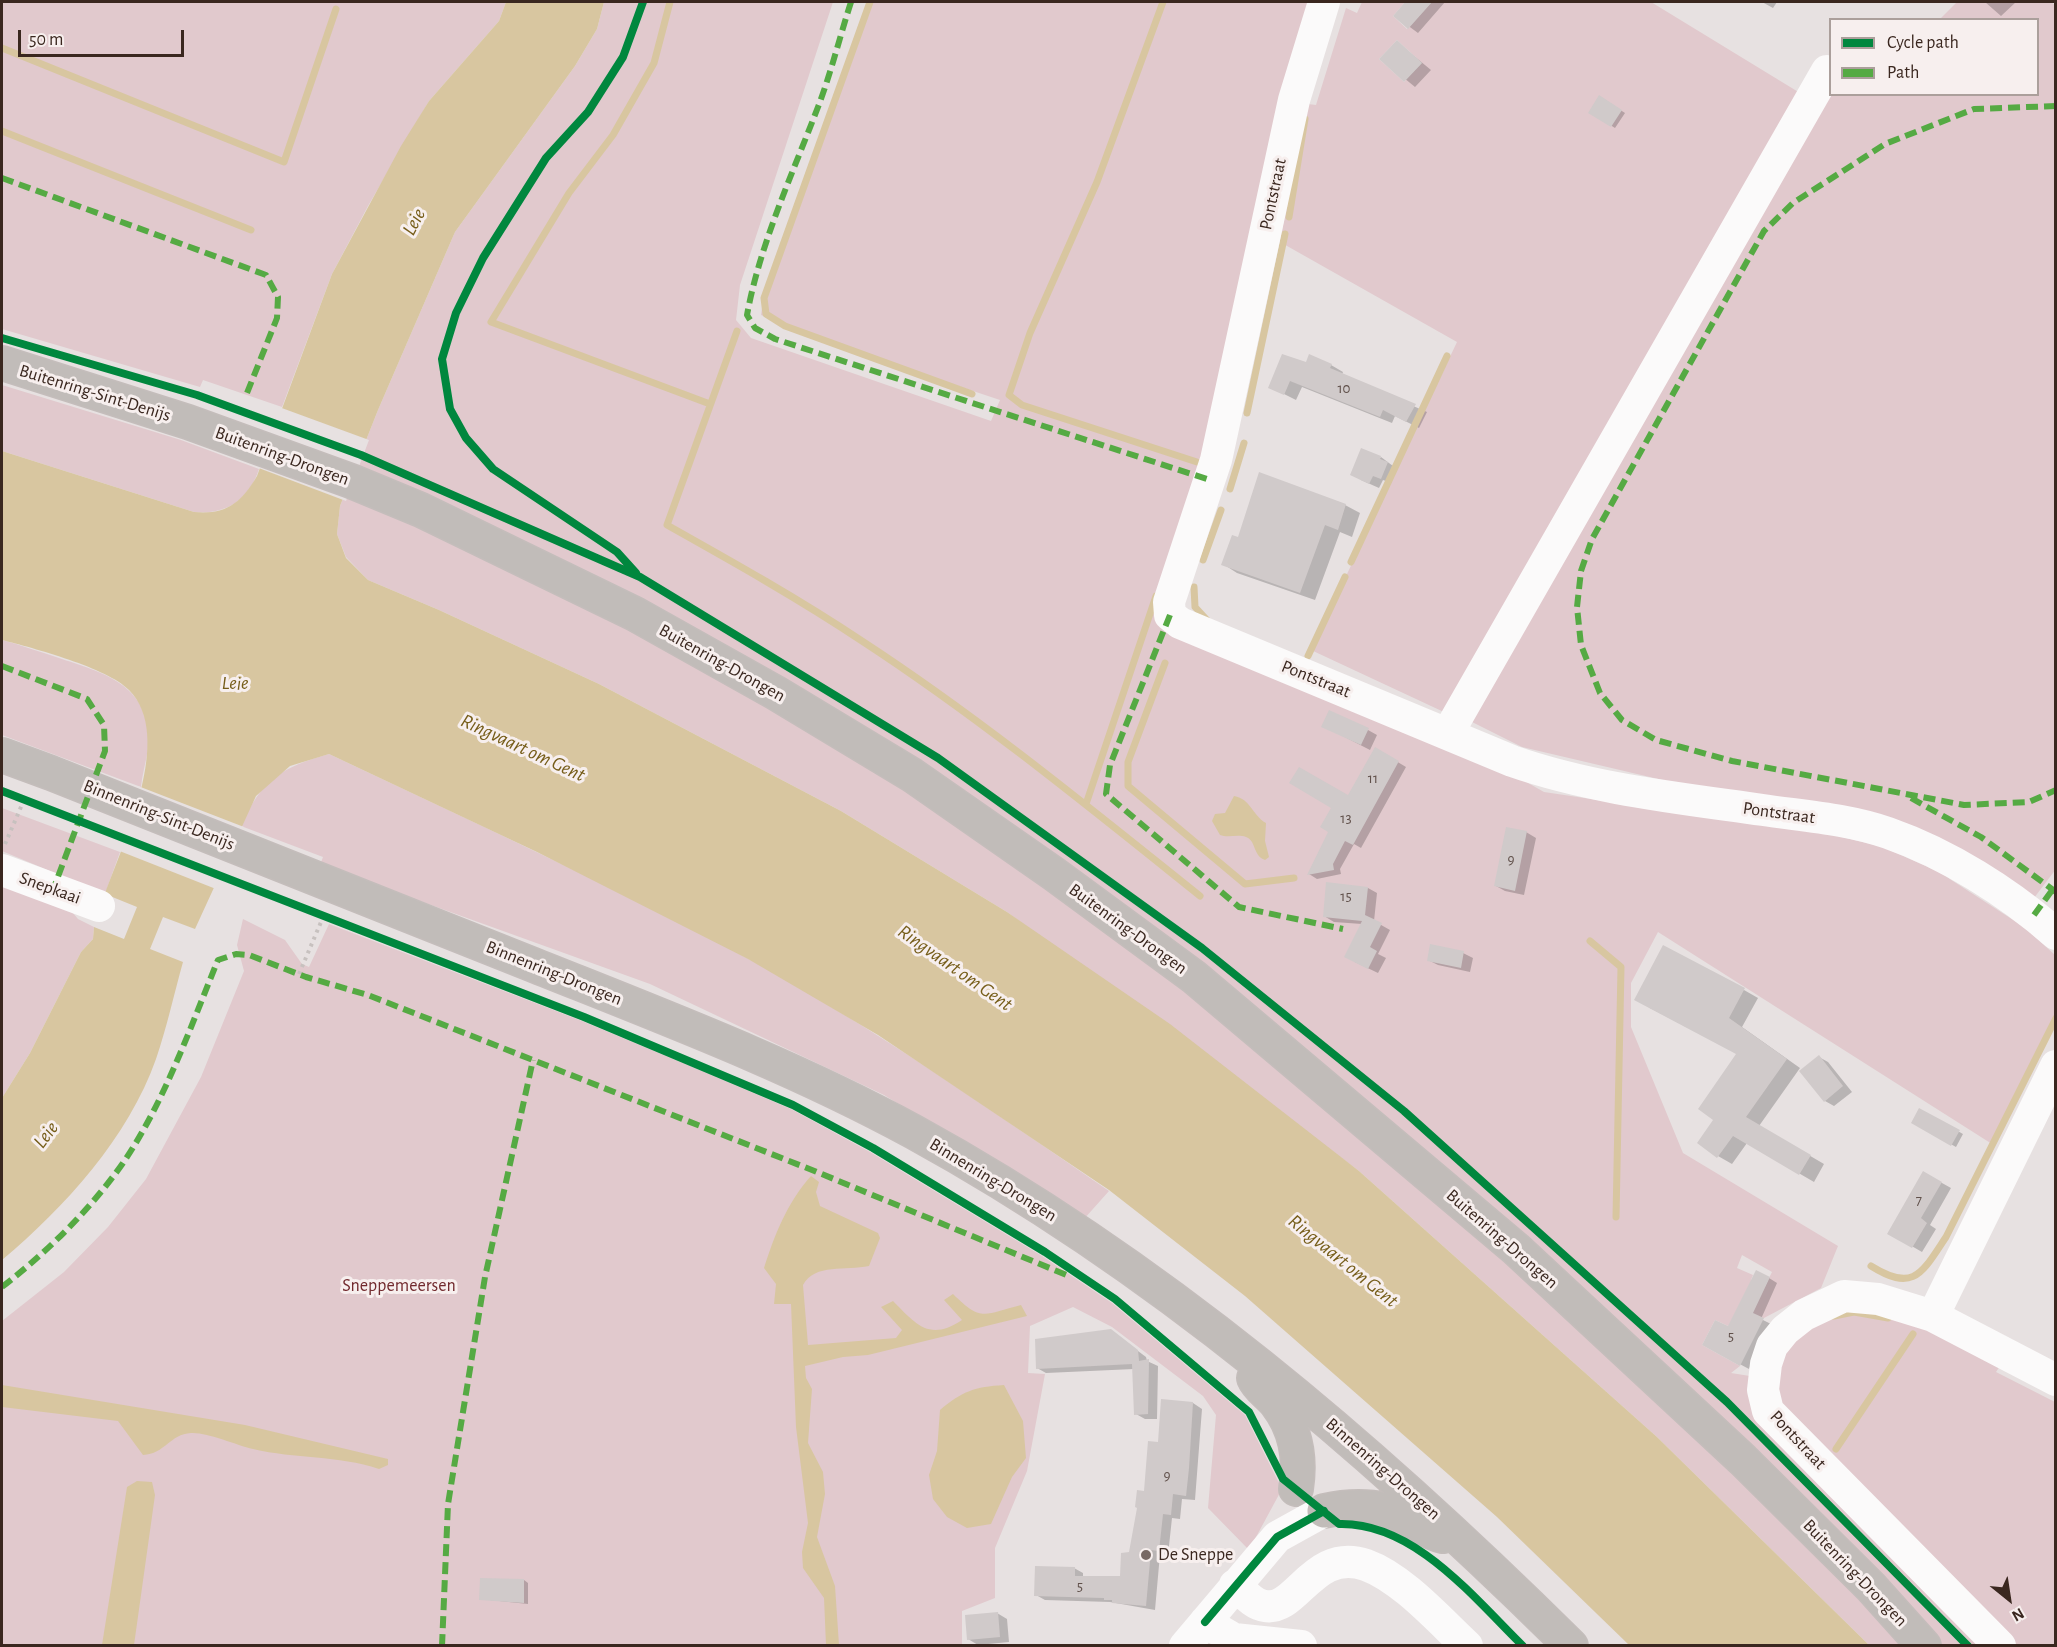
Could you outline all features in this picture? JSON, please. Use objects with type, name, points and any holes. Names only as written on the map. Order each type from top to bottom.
[{"type":"highway","name":"Buitenring-Sint-Denijs","points":[[2,363],[188,422]]},
{"type":"highway","name":"Buitenring-Drongen","points":[[188,422],[351,481],[421,510],[636,614],[776,693],[912,775],[1054,874],[1194,977],[1532,1264],[1743,1460],[1871,1587],[1924,1646]]},
{"type":"highway","name":"Binnenring-Sint-Denijs","points":[[2,755],[51,772],[315,878]]},
{"type":"highway","name":"Binnenring-Drongen","points":[[315,878],[715,1036],[902,1126],[982,1172],[1120,1260],[1244,1351],[1356,1443],[1464,1540],[1571,1646]]},
{"type":"highway","points":[[1244,1351],[1256,1383],[1275,1402],[1295,1437],[1299,1472],[1296,1489]]},
{"type":"highway","points":[[1324,1511],[1342,1507],[1378,1508],[1407,1518],[1429,1533],[1464,1540]]},
{"type":"street","name":"Pontstraat","points":[[1324,2],[1294,100],[1216,460],[1169,602],[1170,615],[1180,623],[1553,775],[1675,798],[1836,820],[1888,833],[1946,859],[2034,915],[2055,934]]},
{"type":"street","points":[[1448,733],[1827,70]]},
{"type":"street","name":"Snepkaai","points":[[2,870],[99,906]]},
{"type":"street","points":[[1933,1316],[2055,1066]]},
{"type":"street","name":"Pontstraat","points":[[2000,1646],[1768,1411],[1764,1397],[1766,1364],[1772,1346],[1785,1330],[1804,1315],[1844,1296],[1878,1299],[1933,1316],[2055,1380]]},
{"type":"street","points":[[1278,1537],[1296,1489]]},
{"type":"street","points":[[1185,1646],[1278,1537],[1324,1511]]},
{"type":"street","points":[[1235,1586],[1263,1606],[1274,1607],[1286,1601],[1318,1571],[1334,1564],[1366,1565],[1388,1577],[1411,1595],[1467,1646]]},
{"type":"street","points":[[1205,1622],[1234,1639],[1301,1646]]},
{"type":"path","points":[[2,853],[23,800]]},
{"type":"path","points":[[299,974],[322,913],[336,919]]},
{"type":"green space","points":[[2,2],[506,2],[499,21],[429,101],[368,206],[332,274],[282,407],[203,380],[200,387],[2,329]]},
{"type":"green space","points":[[604,2],[833,2],[740,285],[736,320],[751,338],[991,421],[1000,400],[814,338],[761,315],[765,287],[867,2],[1312,2],[1211,436],[1160,611],[1514,775],[1544,792],[1834,835],[1883,847],[1939,872],[2024,927],[2055,955],[2055,1018],[1992,1144],[1658,932],[1631,983],[1631,1027],[1683,1153],[1838,1246],[1821,1288],[1764,1318],[1728,1326],[1715,1320],[1702,1345],[1740,1366],[1731,1373],[1775,1380],[1793,1336],[1846,1308],[1875,1311],[1930,1327],[2002,1363],[1996,1372],[2055,1402],[2055,1645],[1869,1645],[1657,1437],[1359,1171],[1007,912],[841,811],[599,684],[368,580],[346,557],[337,534],[340,506],[378,410],[455,232],[575,66],[597,29]],"holes":[[[1742,1255],[1772,1272],[1765,1286],[1751,1280],[1753,1275],[1737,1268]]]},
{"type":"green space","points":[[1362,2],[1405,2],[1393,16],[1407,29],[1432,2],[1651,2],[1800,93],[1446,713],[1311,650],[1457,342],[1280,242],[1304,112],[1308,104],[1316,105],[1346,8],[1357,13]],"holes":[[[1397,40],[1422,63],[1404,82],[1379,59]]]},
{"type":"green space","points":[[1957,2],[2051,2],[2056,6],[2056,869],[2034,898],[1948,847],[1522,747],[1470,721],[1829,96],[2039,96],[2039,18],[1941,18]]},
{"type":"green space","points":[[2,385],[181,440],[259,469],[249,489],[235,503],[216,511],[194,512],[2,451]]},
{"type":"green space","points":[[2,640],[102,673],[127,689],[144,712],[148,728],[148,751],[141,787],[2,735]]},
{"type":"green space","points":[[329,754],[592,879],[696,931],[794,984],[976,1100],[1109,1191],[1084,1219],[884,1095],[650,984],[320,865],[323,857],[241,826],[265,786],[298,764]]},
{"type":"green space","points":[[2,808],[120,852],[105,894],[2,851]]},
{"type":"green space","points":[[2,880],[67,906],[78,919],[94,927],[93,939],[81,952],[30,1053],[2,1098]]},
{"type":"green space","name":"Sneppemeersen","points":[[243,919],[285,940],[302,964],[309,967],[329,924],[582,1021],[690,1066],[791,1109],[870,1152],[1042,1256],[1112,1303],[1245,1415],[1282,1489],[1249,1550],[1208,1508],[1216,1415],[1203,1396],[1112,1327],[1073,1307],[1030,1326],[1028,1373],[1045,1374],[1027,1471],[995,1548],[995,1598],[962,1611],[962,1645],[2,1645],[2,1321],[64,1272],[108,1227],[146,1179],[201,1077],[244,971],[237,945]]},
{"type":"water","points":[[506,2],[604,2],[597,29],[575,66],[455,232],[378,410],[340,506],[337,534],[346,558],[368,580],[599,684],[841,811],[1007,912],[1170,1024],[1359,1171],[1657,1437],[1869,1645],[1629,1645],[1497,1517],[1245,1296],[1109,1190],[878,1035],[748,959],[537,852],[329,754],[290,766],[256,796],[195,929],[163,917],[150,949],[183,962],[160,1047],[144,1088],[112,1143],[92,1169],[49,1217],[2,1260],[2,1098],[30,1053],[81,952],[93,939],[94,927],[124,939],[137,907],[105,894],[133,819],[141,790],[146,761],[147,734],[142,710],[129,690],[119,682],[69,660],[2,640],[2,451],[194,512],[224,509],[238,500],[257,476],[332,274],[401,146],[429,101],[499,21]]},
{"type":"water","points":[[1234,796],[1244,800],[1266,823],[1265,841],[1269,857],[1265,860],[1258,855],[1252,841],[1243,836],[1220,835],[1212,821],[1215,814],[1225,813]]},
{"type":"water","points":[[811,1176],[819,1182],[816,1192],[820,1206],[878,1233],[880,1238],[869,1266],[815,1273],[803,1285],[808,1345],[896,1338],[902,1330],[881,1307],[893,1301],[916,1323],[932,1330],[941,1330],[962,1320],[944,1300],[953,1294],[978,1313],[991,1313],[1021,1305],[1027,1316],[868,1355],[843,1357],[805,1366],[806,1378],[812,1389],[808,1443],[823,1472],[825,1494],[817,1537],[835,1586],[839,1645],[826,1645],[824,1598],[803,1568],[802,1552],[808,1523],[796,1427],[791,1304],[774,1304],[776,1284],[764,1268],[783,1219],[795,1197]]},
{"type":"water","points":[[2,1385],[245,1425],[388,1459],[388,1465],[379,1469],[348,1461],[269,1452],[198,1433],[184,1434],[157,1451],[143,1455],[118,1421],[2,1407]]},
{"type":"water","points":[[1004,1385],[1023,1421],[1026,1458],[1012,1477],[991,1524],[967,1528],[947,1517],[933,1499],[929,1475],[937,1451],[940,1410],[955,1398],[969,1391]]},
{"type":"water","points":[[137,1481],[152,1482],[155,1495],[134,1645],[102,1645],[127,1487]]},
{"type":"pier","points":[[279,407],[369,440],[346,501],[256,467]]},
{"type":"pier","points":[[138,786],[244,827],[216,889],[117,850]]},
{"type":"building","points":[[1405,2],[1432,2],[1408,29],[1393,16]]},
{"type":"building","points":[[1397,40],[1422,63],[1404,82],[1379,59]]},
{"type":"building","points":[[1599,95],[1622,110],[1611,127],[1588,113]]},
{"type":"building","points":[[1282,354],[1306,362],[1309,354],[1332,364],[1330,368],[1416,404],[1406,422],[1383,410],[1380,417],[1290,381],[1284,395],[1268,388]]},
{"type":"building","points":[[1361,448],[1381,456],[1380,459],[1388,462],[1381,479],[1373,476],[1369,484],[1350,475]]},
{"type":"building","points":[[1259,472],[1346,504],[1338,530],[1325,525],[1300,593],[1221,565],[1232,535],[1238,537]]},
{"type":"building","points":[[1329,710],[1369,728],[1361,745],[1321,727]]},
{"type":"building","points":[[1375,747],[1399,761],[1353,845],[1345,841],[1333,864],[1334,870],[1307,875],[1328,832],[1320,827],[1331,808],[1289,783],[1299,767],[1348,795]]},
{"type":"building","points":[[1506,827],[1527,831],[1515,891],[1494,886]]},
{"type":"building","points":[[1326,882],[1368,887],[1365,915],[1382,923],[1370,947],[1377,951],[1368,969],[1344,957],[1362,921],[1323,917]]},
{"type":"building","points":[[1430,944],[1464,951],[1461,968],[1427,961]]},
{"type":"building","points":[[1663,945],[1745,988],[1729,1018],[1787,1059],[1746,1117],[1811,1155],[1799,1175],[1733,1136],[1717,1158],[1697,1143],[1713,1120],[1698,1109],[1736,1054],[1634,1000]]},
{"type":"building","points":[[1819,1055],[1843,1086],[1824,1102],[1799,1071]]},
{"type":"building","points":[[1919,1108],[1960,1130],[1951,1146],[1911,1123]]},
{"type":"building","points":[[1923,1171],[1942,1182],[1921,1218],[1927,1223],[1912,1248],[1887,1234]]},
{"type":"building","points":[[1756,1270],[1770,1277],[1753,1313],[1764,1318],[1740,1366],[1702,1345],[1715,1320],[1728,1326]]},
{"type":"building","points":[[1111,1329],[1138,1350],[1139,1361],[1149,1359],[1148,1414],[1134,1415],[1132,1364],[1036,1369],[1035,1339]]},
{"type":"building","points":[[1161,1399],[1193,1402],[1189,1468],[1186,1496],[1173,1494],[1171,1515],[1163,1514],[1159,1551],[1151,1550],[1146,1606],[1112,1603],[1112,1600],[1104,1600],[1104,1598],[1034,1596],[1035,1566],[1075,1567],[1075,1576],[1120,1576],[1121,1553],[1129,1552],[1137,1508],[1135,1507],[1137,1490],[1144,1491],[1148,1441],[1158,1442]]},
{"type":"building","points":[[480,1578],[524,1579],[524,1603],[479,1600]]},
{"type":"building","points":[[998,1612],[1000,1637],[967,1640],[965,1615]]},
{"type":"waterway","points":[[670,2],[654,63],[613,135],[569,193],[491,322],[710,404]]},
{"type":"waterway","points":[[870,2],[764,298],[766,314],[785,326],[972,394]]},
{"type":"waterway","points":[[1163,2],[1097,182],[1030,333],[1009,395],[1022,405],[1197,462]]},
{"type":"waterway","points":[[2,48],[284,162],[336,9]]},
{"type":"waterway","points":[[1289,217],[1305,119]]},
{"type":"waterway","points":[[2,131],[251,230]]},
{"type":"waterway","points":[[1247,413],[1285,234]]},
{"type":"waterway","points":[[737,331],[667,525],[838,625],[906,670],[1034,764],[1200,896]]},
{"type":"waterway","points":[[1351,562],[1447,356]]},
{"type":"waterway","points":[[1230,489],[1244,443]]},
{"type":"waterway","points":[[1203,560],[1221,510]]},
{"type":"waterway","points":[[1308,656],[1345,577]]},
{"type":"waterway","points":[[1194,587],[1195,607],[1207,620]]},
{"type":"waterway","points":[[1086,804],[1156,596]]},
{"type":"waterway","points":[[1165,663],[1128,762],[1128,786],[1245,884],[1294,878]]},
{"type":"waterway","points":[[1590,941],[1621,967],[1616,1217]]},
{"type":"waterway","points":[[1871,1266],[1897,1278],[1907,1278],[1916,1275],[1930,1261],[1946,1237],[2056,1018]]},
{"type":"waterway","points":[[1834,1316],[1854,1312],[1888,1318]]},
{"type":"waterway","points":[[1836,1449],[1913,1334]]},
{"type":"marked path","points":[[851,2],[823,94],[760,262],[747,315],[755,328],[775,339],[1210,480]]},
{"type":"marked path","points":[[2056,106],[1974,109],[1885,144],[1793,203],[1764,231],[1592,539],[1581,571],[1577,607],[1581,645],[1600,693],[1622,720],[1656,740],[1732,761],[1964,805],[2029,802],[2056,790]]},
{"type":"marked path","points":[[2,178],[266,275],[278,297],[277,318],[247,393]]},
{"type":"marked path","points":[[1170,615],[1110,765],[1106,794],[1239,907],[1343,929]]},
{"type":"marked path","points":[[2,666],[87,699],[104,725],[105,751],[53,890]]},
{"type":"marked path","points":[[1911,798],[1981,837],[2056,892]]},
{"type":"marked path","points":[[2034,915],[2053,889]]},
{"type":"marked path","points":[[2,1287],[67,1230],[123,1163],[152,1115],[187,1038],[218,960],[236,954],[249,955],[306,977],[368,995],[812,1170],[1069,1276]]},
{"type":"marked path","points":[[442,1646],[448,1504],[485,1277],[533,1060]]},
{"type":"cycle path","points":[[636,573],[617,552],[493,469],[466,438],[450,409],[442,359],[456,313],[483,258],[546,158],[588,112],[623,57],[643,2]]},
{"type":"cycle path","points":[[2,338],[197,395],[361,455],[640,577],[938,758],[1202,948],[1404,1111],[1727,1402],[1968,1646]]},
{"type":"cycle path","points":[[2,791],[584,1017],[793,1105],[873,1148],[1045,1252],[1115,1299],[1249,1412],[1283,1479],[1339,1524],[1366,1527],[1392,1535],[1417,1549],[1463,1585],[1523,1646]]},
{"type":"cycle path","points":[[1205,1622],[1277,1537],[1324,1511]]},
{"type":"place","name":"De Sneppe","points":[[1146,1555]]},
{"type":"water label","name":"Leie","points":[[414,222]]},
{"type":"water label","name":"Leie","points":[[235,683]]},
{"type":"water label","name":"Ringvaart om Gent","points":[[523,748]]},
{"type":"water label","name":"Ringvaart om Gent","points":[[955,968]]},
{"type":"water label","name":"Leie","points":[[46,1135]]},
{"type":"water label","name":"Ringvaart om Gent","points":[[1343,1261]]}]
